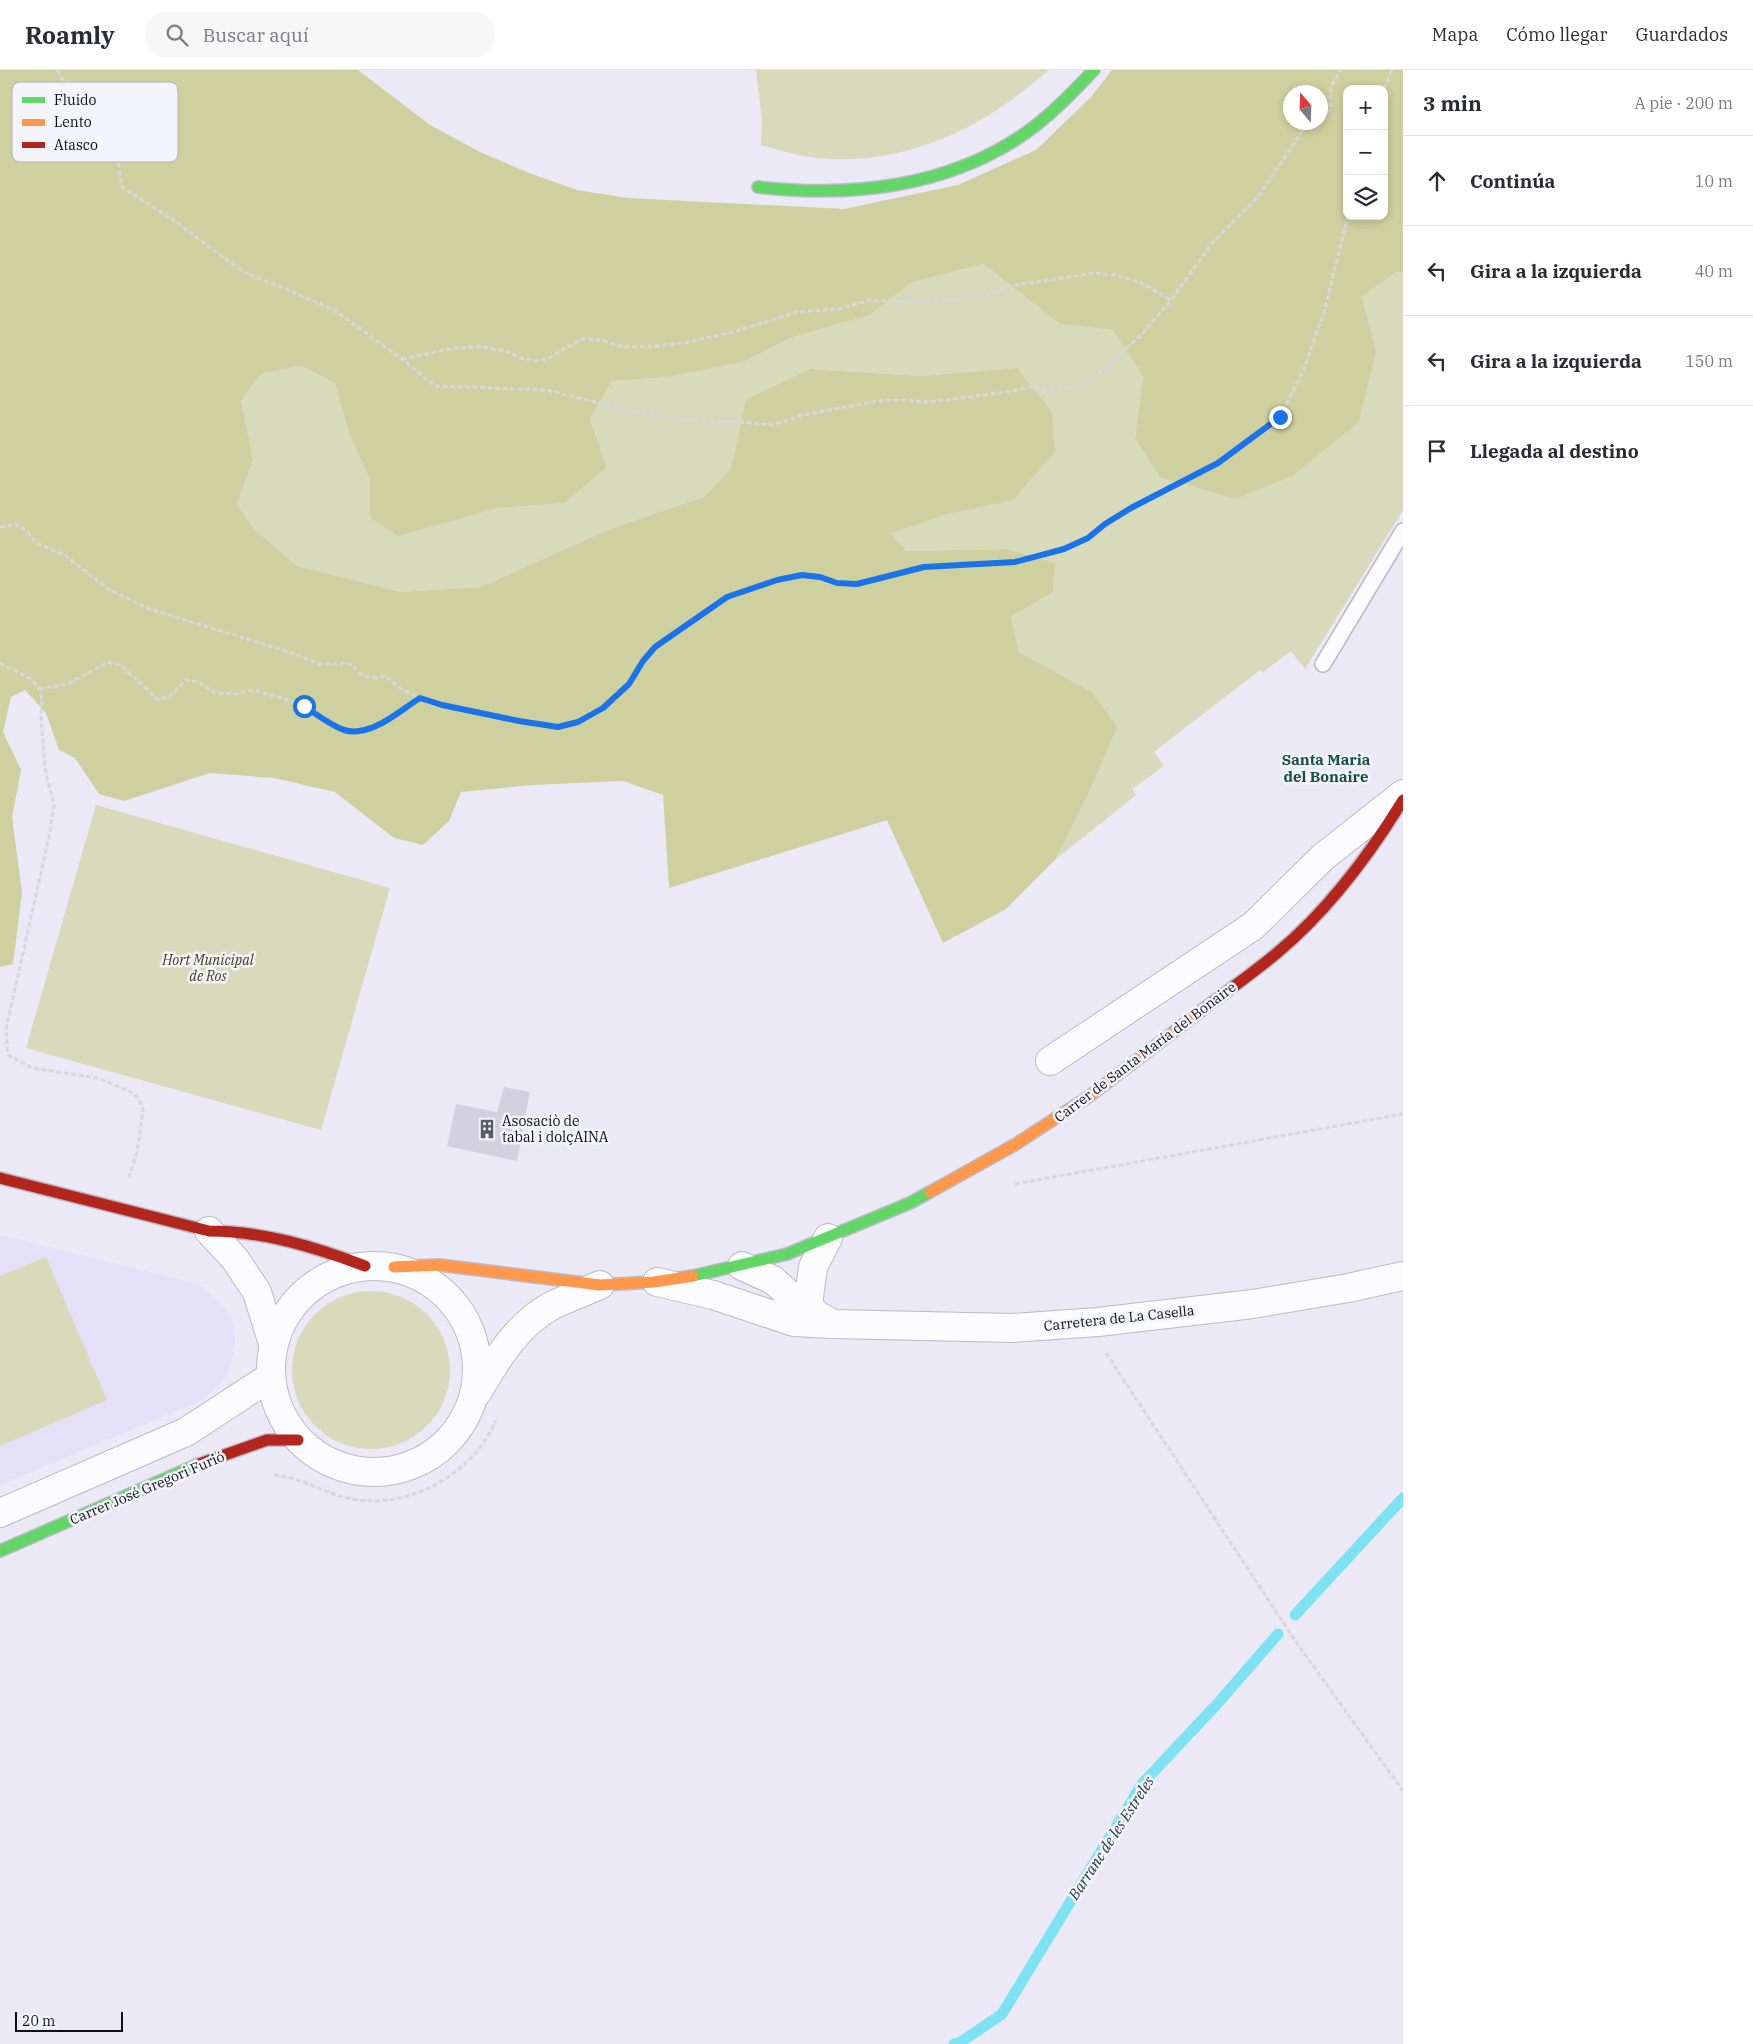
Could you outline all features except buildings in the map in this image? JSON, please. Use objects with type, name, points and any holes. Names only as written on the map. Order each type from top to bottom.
[{"type":"street","points":[[758,187],[810,192],[855,190],[897,186],[942,173],[986,156],[1026,133],[1064,102],[1094,70]]},
{"type":"street","points":[[1050,1061],[1253,926],[1323,856],[1403,794]]},
{"type":"street","name":"Carrer de Santa María del Bonaire","points":[[394,1267],[439,1266],[600,1286],[654,1282],[701,1275],[787,1254],[910,1203],[1016,1144],[1092,1095],[1278,952],[1315,916],[1353,871],[1382,834],[1403,800]]},
{"type":"street","points":[[0,1178],[209,1231],[237,1231],[320,1249],[364,1266]]},
{"type":"street","points":[[209,1231],[235,1259],[257,1292],[273,1344]]},
{"type":"street","points":[[808,1305],[813,1267],[828,1238]]},
{"type":"street","points":[[298,1440],[279,1410],[270,1377],[273,1344],[286,1313],[309,1288],[335,1273],[364,1266],[394,1267],[426,1279],[453,1301],[471,1330],[477,1364],[473,1399]]},
{"type":"street","points":[[742,1266],[773,1280],[796,1300],[808,1305],[817,1315],[832,1324]]},
{"type":"street","name":"Carretera de La Casella","points":[[654,1282],[713,1294],[794,1322],[1013,1328],[1098,1322],[1253,1304],[1348,1288],[1403,1276]]},
{"type":"street","name":"Carrer de Santa María del Bonaire","points":[[298,1440],[327,1461],[361,1471],[398,1469],[431,1455],[457,1430],[500,1353],[530,1322],[552,1306],[600,1286]]},
{"type":"street","points":[[0,1514],[186,1432],[270,1377]]},
{"type":"street","name":"Carrer José Gregori Furió","points":[[0,1551],[199,1464],[267,1440],[298,1440]]},
{"type":"lane","points":[[1323,664],[1403,531]]},
{"type":"path","points":[[58,70],[63,81],[68,82]]},
{"type":"path","points":[[1328,111],[1330,110],[1331,86],[1341,70]]},
{"type":"path","points":[[1386,85],[1392,70]]},
{"type":"path","points":[[118,162],[122,187],[176,222],[243,272],[334,310],[402,359],[435,386],[546,390],[640,413],[683,420],[772,425],[803,415],[878,401],[929,402],[1031,387],[1049,390],[1075,388],[1097,375],[1118,358],[1141,335],[1171,300],[1212,242],[1258,197],[1302,130]]},
{"type":"path","points":[[0,527],[16,524],[26,530],[37,543],[66,556],[108,589],[127,596],[147,608],[292,653],[320,664],[336,662],[351,664],[361,674],[375,678],[385,676],[400,688],[420,698],[442,705],[558,727],[578,722],[603,708],[629,684],[643,661],[655,647],[727,597],[777,580],[802,575],[820,577],[837,583],[857,584],[924,567],[1015,562],[1064,549],[1088,538],[1105,524],[1131,508],[1218,463],[1280,417],[1303,371],[1324,312],[1347,220]]},
{"type":"path","points":[[402,359],[454,348],[482,347],[505,351],[521,358],[541,360],[557,354],[582,339],[600,340],[624,347],[665,345],[689,342],[733,332],[797,312],[839,310],[870,300],[915,302],[957,299],[986,295],[1008,286],[1094,274],[1140,282],[1171,300]]},
{"type":"path","points":[[39,689],[68,684],[108,662],[122,666],[157,699],[169,697],[186,680],[199,682],[215,693],[235,694],[253,690],[304,706],[344,730],[359,731],[374,727],[420,698]]},
{"type":"path","points":[[0,663],[31,679],[39,689],[42,699],[41,718],[45,769],[54,805],[50,832],[6,1029],[8,1055],[32,1068],[98,1078],[133,1093],[139,1099],[143,1109],[137,1152],[122,1209]]},
{"type":"path","points":[[1028,1181],[1403,1114]]},
{"type":"path","points":[[1098,1322],[1092,1333],[1296,1642],[1403,1791]]},
{"type":"path","points":[[270,1475],[284,1476],[347,1498],[375,1500],[399,1498],[428,1489],[464,1466],[490,1434],[496,1418]]},
{"type":"shaded area","points":[[0,1235],[179,1279],[204,1288],[220,1302],[233,1322],[235,1339],[232,1361],[224,1379],[212,1392],[195,1403],[0,1485]]},
{"type":"green space","points":[[0,70],[358,70],[430,125],[480,152],[529,173],[577,190],[628,198],[844,209],[958,185],[1036,150],[1091,97],[1112,70],[1403,70],[1403,272],[1396,272],[1362,297],[1376,351],[1359,422],[1292,476],[1236,499],[1160,477],[1135,438],[1143,377],[1113,330],[1060,324],[983,264],[912,282],[870,315],[790,338],[743,362],[667,377],[612,381],[590,419],[607,467],[565,503],[497,508],[398,536],[370,518],[370,479],[350,436],[335,383],[301,366],[261,374],[241,401],[253,459],[237,505],[254,529],[297,566],[400,592],[481,587],[607,530],[704,497],[731,468],[746,399],[810,369],[920,376],[1017,368],[1052,412],[1055,452],[1013,500],[948,514],[891,533],[906,551],[1006,549],[1055,563],[1053,592],[1011,617],[1019,652],[1092,692],[1117,727],[1092,785],[1055,860],[1006,909],[943,943],[887,820],[669,888],[663,795],[623,781],[532,785],[461,792],[449,821],[423,845],[394,838],[335,792],[274,778],[210,773],[124,801],[99,794],[75,758],[59,750],[46,713],[25,690],[11,697],[3,732],[21,770],[12,817],[22,893],[13,964],[0,967]]},
{"type":"green space","points":[[756,70],[1049,70],[1000,108],[949,136],[910,150],[889,155],[868,158],[826,159],[799,155],[761,145],[762,121]]},
{"type":"green space","points":[[983,264],[1060,324],[1113,330],[1143,377],[1135,438],[1376,351],[1362,297],[1396,272],[1403,272],[1403,510],[1305,669],[1291,651],[1262,673],[1260,670],[1154,752],[1164,766],[1132,789],[1136,795],[1055,860],[1067,832],[1092,692],[1019,652],[1011,617],[1053,592],[1006,549],[906,551],[890,532],[948,514],[1017,368],[920,376],[810,369],[746,399],[731,468],[704,497],[607,530],[481,587],[400,592],[297,566],[254,529],[237,505],[253,459],[241,401],[261,374],[301,366],[335,383],[350,436],[370,479],[370,518],[451,520],[497,508],[565,503],[607,467],[590,419],[612,381],[667,377],[743,362],[790,338],[870,315],[912,282]]},
{"type":"green space","name":"Hort Municipal de Ros","points":[[96,805],[390,888],[321,1130],[26,1048]]},
{"type":"green space","points":[[46,1257],[107,1400],[0,1446],[0,1276]]},
{"type":"green space","points":[[371,1291],[401,1297],[427,1314],[444,1340],[450,1370],[444,1400],[427,1426],[401,1443],[371,1449],[341,1443],[315,1426],[298,1400],[292,1370],[298,1340],[315,1314],[341,1297]]},
{"type":"waterway","name":"Barranc de les Estreles","points":[[1295,1615],[1403,1498]]},
{"type":"waterway","name":"Barranc de les Estreles","points":[[954,2044],[961,2042],[1002,2014],[1142,1784],[1218,1703],[1278,1634]]},
{"type":"traffic: fast","points":[[758,187],[828,191],[863,189],[898,184],[932,176],[965,165],[997,151],[1027,132],[1054,110],[1094,70]]},
{"type":"traffic: fast","points":[[693,1276],[787,1254],[910,1203],[930,1192]]},
{"type":"traffic: fast","points":[[0,1551],[199,1464]]},
{"type":"traffic: slow","points":[[930,1192],[1016,1144],[1091,1095],[1201,1011]]},
{"type":"traffic: slow","points":[[394,1267],[439,1265],[600,1285],[654,1282],[693,1276]]},
{"type":"traffic: jam","points":[[1201,1011],[1277,953],[1313,919],[1362,861],[1403,800]]},
{"type":"traffic: jam","points":[[0,1178],[209,1231],[249,1234],[288,1241],[365,1266]]},
{"type":"traffic: jam","points":[[199,1464],[267,1440],[298,1440]]},
{"type":"place","name":"Asosaciò de tabal i dolçAINA","points":[[487,1129]]},
{"type":"district","name":"Santa Maria del Bonaire","points":[[1326,768]]},
{"type":"route","points":[[304,706],[344,730],[359,731],[374,727],[420,698],[442,705],[558,727],[578,722],[603,708],[629,684],[643,661],[655,647],[727,597],[777,580],[802,575],[820,577],[837,583],[857,584],[924,567],[1015,562],[1040,557],[1088,538],[1105,524],[1131,508],[1218,463],[1280,417]]}]
